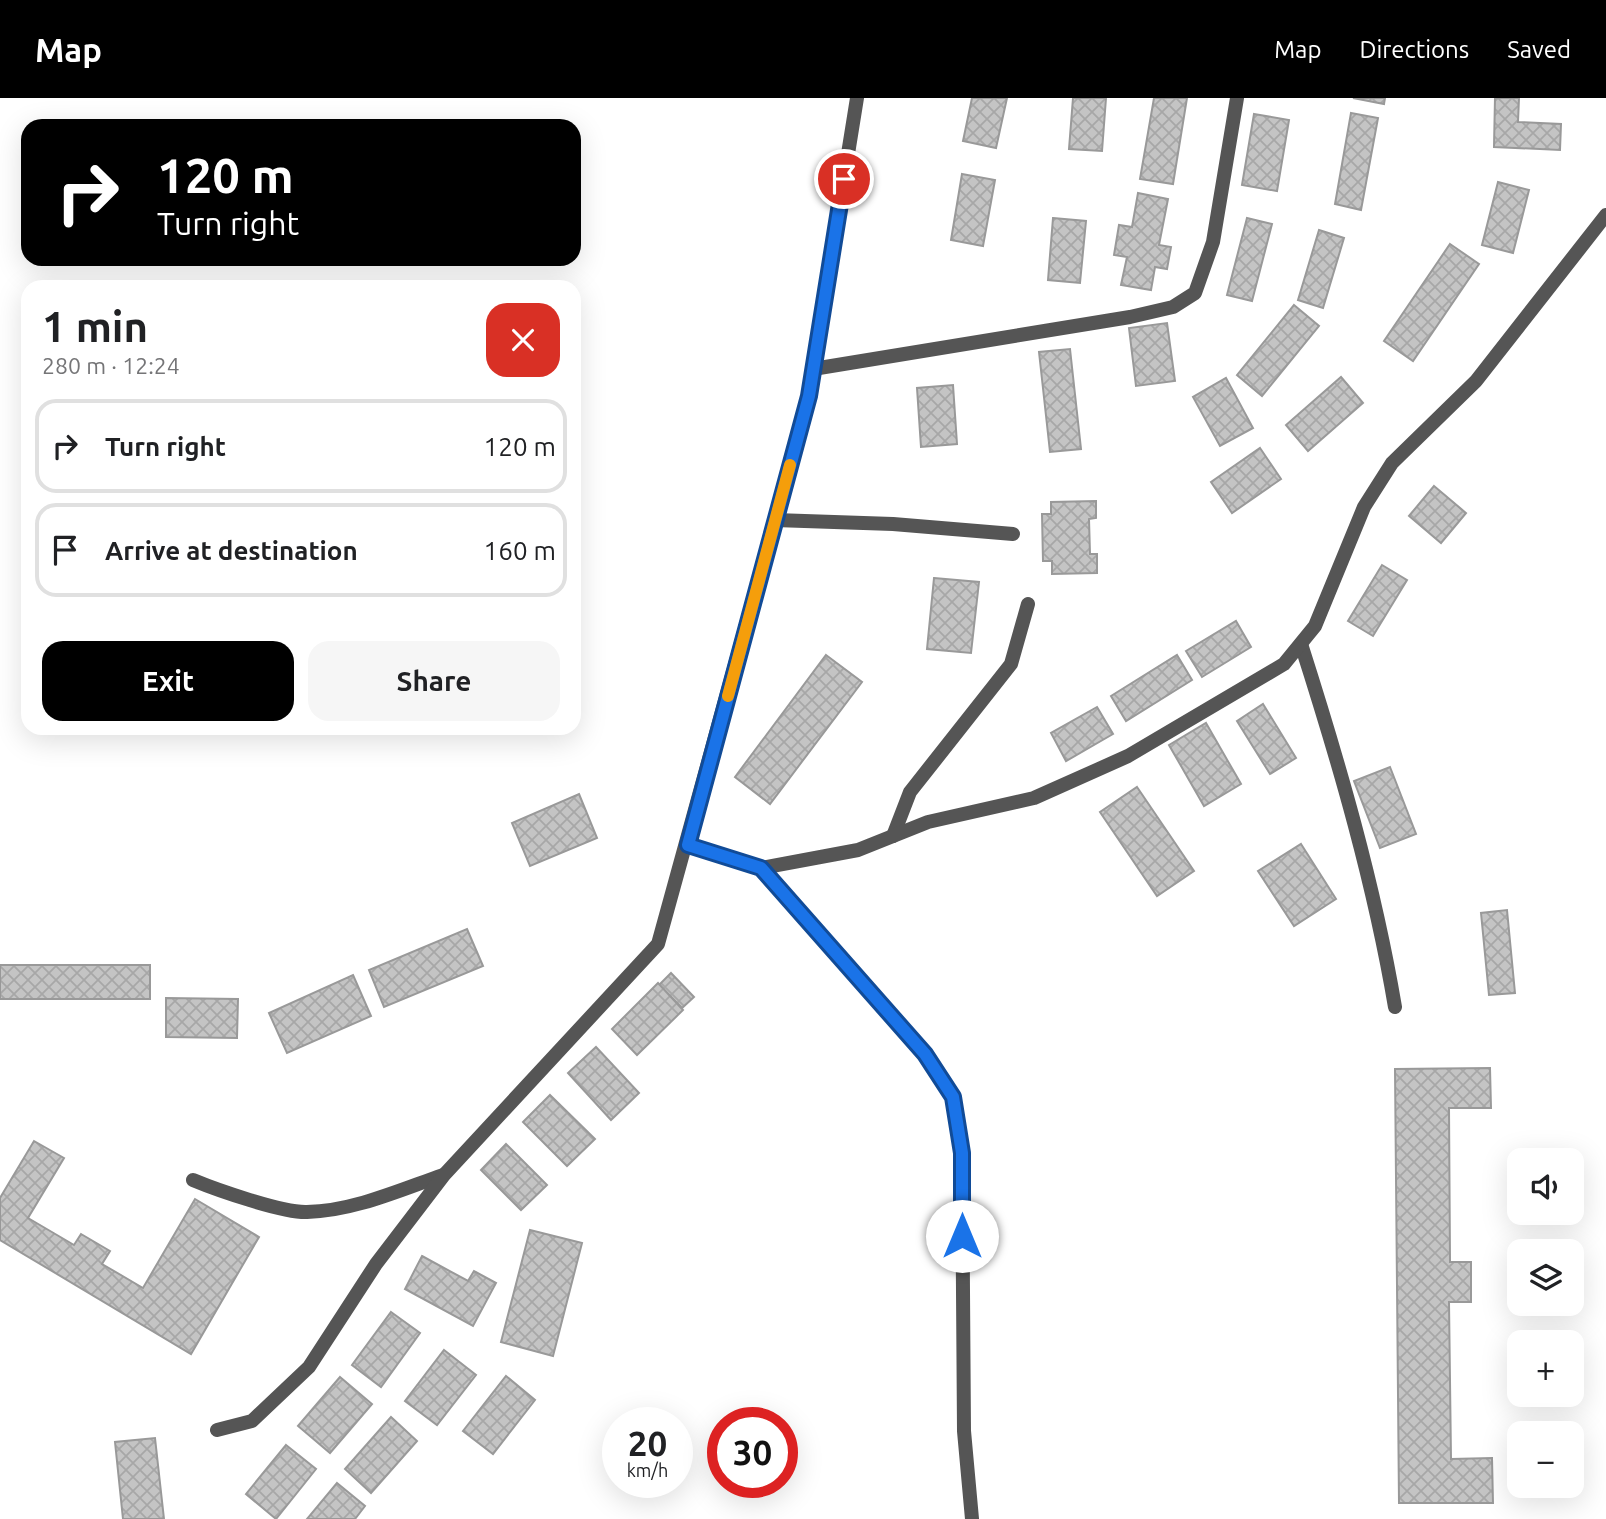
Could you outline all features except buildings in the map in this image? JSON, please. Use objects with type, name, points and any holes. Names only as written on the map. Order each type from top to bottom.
[{"type":"street","points":[[217,1430],[252,1421],[309,1367],[376,1264],[444,1175],[659,944],[809,396],[856,98]]},
{"type":"street","points":[[813,369],[1130,317],[1173,307],[1195,293],[1213,242],[1237,98]]},
{"type":"street","points":[[688,845],[761,868],[858,850],[928,822],[1034,798],[1128,756],[1284,664],[1315,626],[1364,507],[1392,463],[1476,380],[1606,215]]},
{"type":"street","points":[[775,520],[893,524],[1013,534]]},
{"type":"street","points":[[893,836],[910,792],[1011,664],[1028,604]]},
{"type":"street","points":[[1301,644],[1339,763],[1374,894],[1395,1007]]},
{"type":"street","points":[[761,868],[925,1054],[953,1097],[962,1153],[964,1431],[972,1519]]},
{"type":"street","points":[[193,1180],[220,1192],[306,1213],[358,1204],[444,1175]]},
{"type":"slow traffic","points":[[728,696],[790,465]]},
{"type":"route","points":[[844,179],[809,396],[688,845],[761,868],[925,1054],[953,1097],[962,1153],[962,1236]]}]
